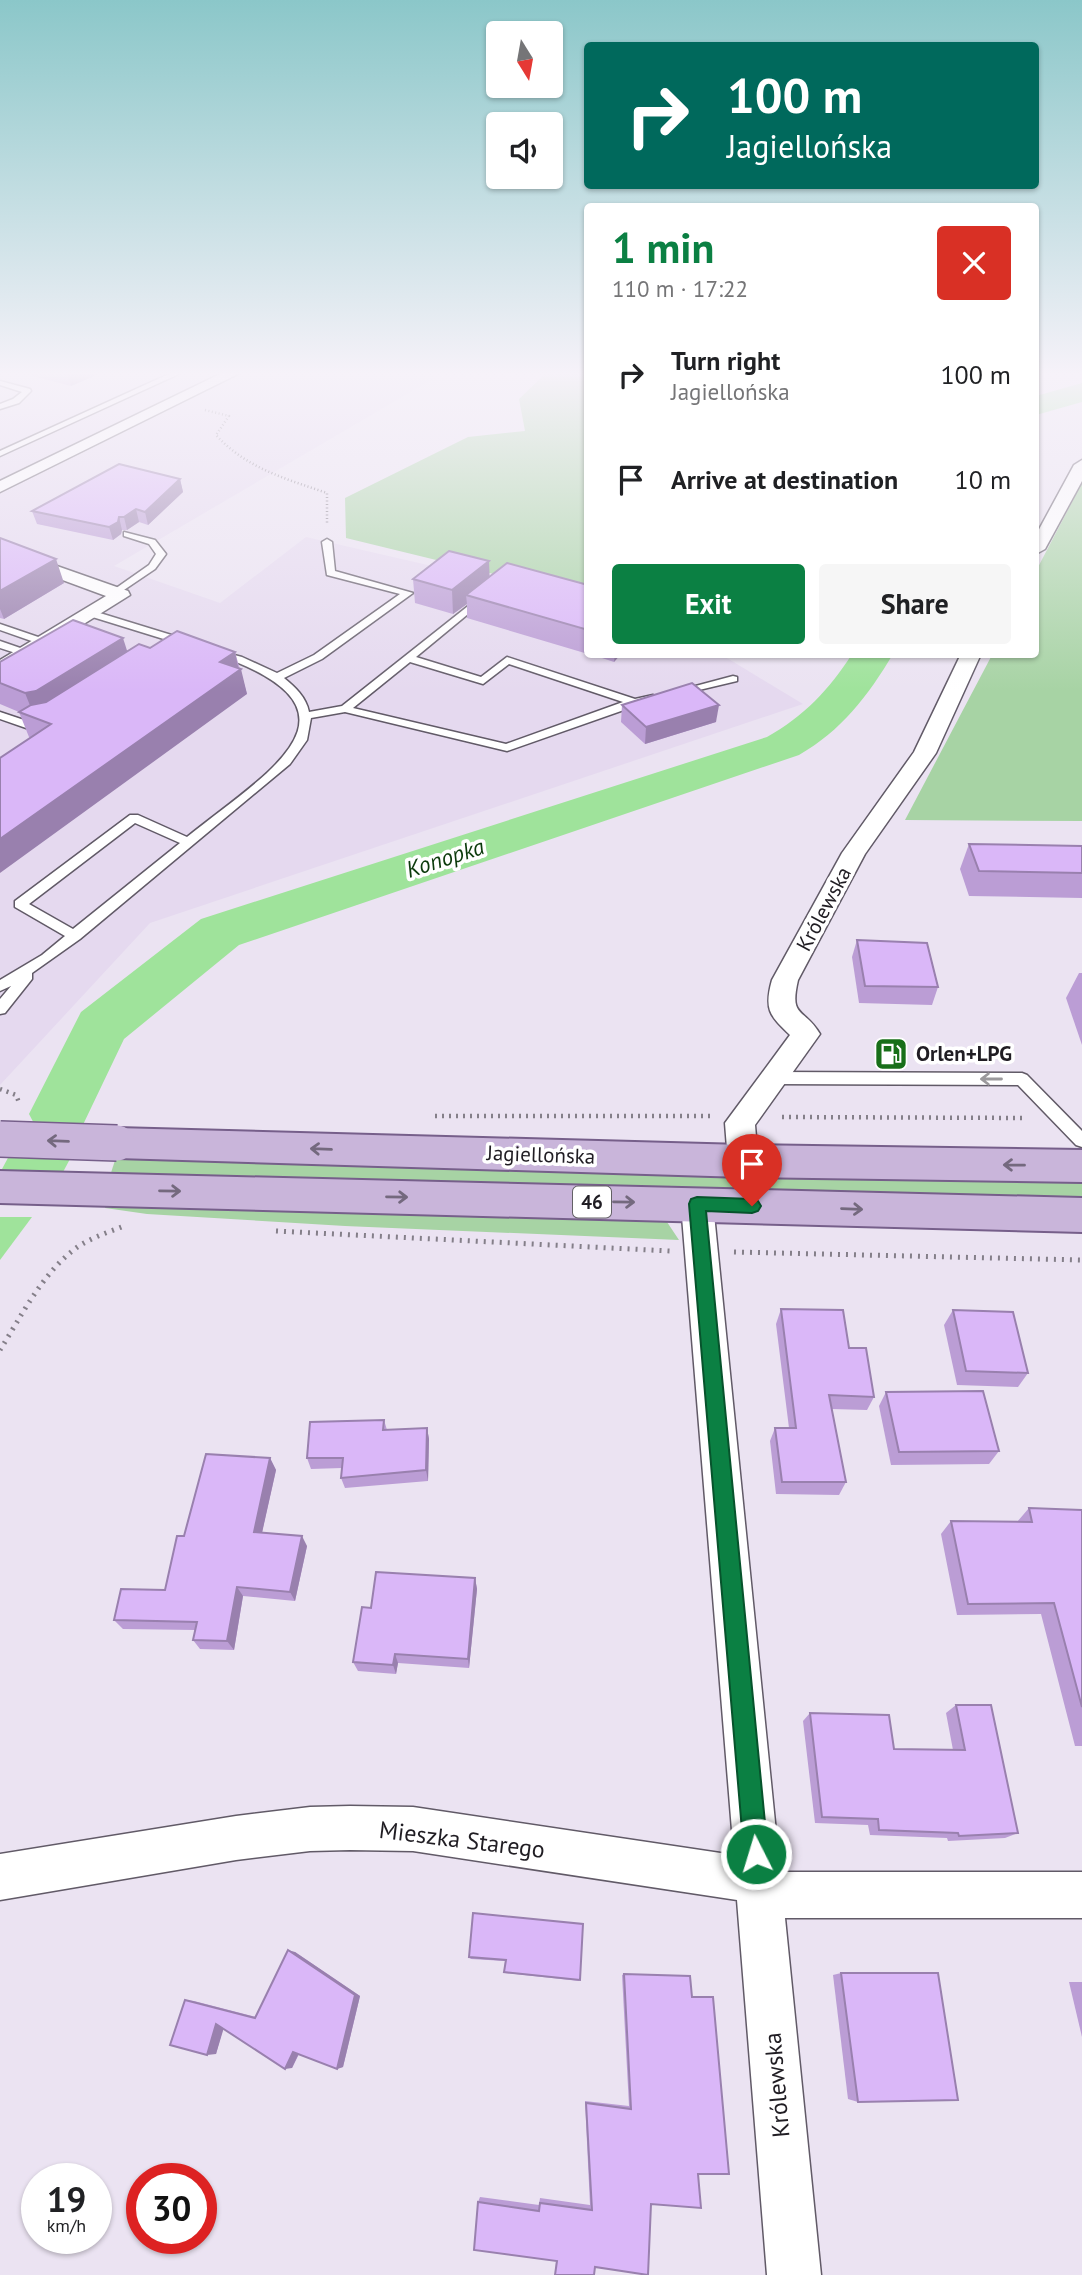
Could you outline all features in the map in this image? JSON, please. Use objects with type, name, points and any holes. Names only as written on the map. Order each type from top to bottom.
[{"type":"main road","name":"Jagiellońska","points":[[0,1139],[743,1161],[1082,1166]]},
{"type":"main road","name":"46","points":[[0,1187],[1082,1215]]},
{"type":"street","points":[[0,487],[16,479]]},
{"type":"street","points":[[1039,544],[1075,479]]},
{"type":"street","points":[[0,551],[121,595],[0,668]]},
{"type":"street","name":"Królewska","points":[[745,1117],[806,1034],[783,1012],[780,999],[785,980],[806,946],[854,853],[925,753],[969,658]]},
{"type":"street","points":[[743,1161],[740,1123],[745,1117]]},
{"type":"street","name":"Królewska","points":[[697,1204],[794,2275]]},
{"type":"street","name":"Mieszka Starego","points":[[0,1877],[236,1838],[310,1829],[350,1828],[413,1829],[759,1888]]},
{"type":"street","points":[[759,1888],[1082,1895]]},
{"type":"lane","points":[[116,593],[152,567],[161,554],[152,541],[127,534]]},
{"type":"lane","points":[[278,677],[318,657],[408,593],[330,573],[327,543]]},
{"type":"lane","points":[[345,709],[491,591]]},
{"type":"lane","points":[[0,986],[35,966],[75,936],[286,762],[297,750],[304,735],[304,716],[298,695],[278,677],[253,663],[90,613]]},
{"type":"lane","points":[[0,627],[43,642]]},
{"type":"lane","points":[[167,648],[179,640]]},
{"type":"lane","points":[[0,644],[25,653]]},
{"type":"lane","points":[[408,658],[483,681],[506,660],[635,702]]},
{"type":"lane","points":[[671,693],[733,679]]},
{"type":"lane","points":[[304,716],[345,709],[507,748],[659,696]]},
{"type":"lane","points":[[0,715],[29,726],[50,722]]},
{"type":"lane","points":[[75,936],[20,904],[134,818],[188,842]]},
{"type":"lane","points":[[0,1009],[35,966]]},
{"type":"lane","points":[[773,1078],[1022,1079],[1082,1141]]},
{"type":"path","points":[[291,479],[327,493],[327,543]]},
{"type":"path","points":[[424,1116],[1060,1119]]},
{"type":"path","points":[[0,1350],[37,1294],[73,1250],[86,1241],[135,1221]]},
{"type":"path","points":[[270,1231],[672,1251]]},
{"type":"path","points":[[731,1252],[1082,1260]]},
{"type":"shaded area","points":[[0,479],[262,479],[114,566],[220,603],[306,537],[584,601],[584,658],[727,658],[803,704],[150,923],[0,1085]]},
{"type":"shaded area","points":[[383,479],[584,479],[584,596],[346,538],[345,498]]},
{"type":"shaded area","points":[[1082,483],[1082,821],[905,820],[990,658],[1039,658],[1039,565]]},
{"type":"shaded area","points":[[116,1157],[1082,1180],[1082,1199],[110,1176]]},
{"type":"shaded area","points":[[106,1204],[148,1208],[648,1219],[667,1222],[679,1240],[345,1226],[147,1214],[105,1208]]},
{"type":"shaded area","points":[[0,1217],[32,1217],[0,1260]]},
{"type":"building","points":[[91,479],[180,479],[145,512],[136,509],[124,517],[119,517],[118,522],[109,527],[32,511]]},
{"type":"building","points":[[0,538],[56,559],[0,591]]},
{"type":"building","points":[[449,551],[489,561],[452,590],[413,579]]},
{"type":"building","points":[[507,563],[584,584],[584,629],[466,595]]},
{"type":"building","points":[[73,620],[123,638],[36,691],[25,693],[0,683],[0,662]]},
{"type":"building","points":[[177,631],[235,652],[220,662],[241,669],[0,839],[0,758],[51,724],[19,712],[31,705],[46,702],[139,644],[150,648]]},
{"type":"building","points":[[692,683],[719,705],[646,727],[622,705]]},
{"type":"building","points":[[969,844],[1082,846],[1082,873],[979,871]]},
{"type":"building","points":[[857,940],[927,943],[938,987],[865,986]]},
{"type":"building","points":[[781,1309],[843,1310],[849,1348],[866,1348],[874,1397],[829,1395],[846,1482],[782,1482],[775,1428],[796,1428]]},
{"type":"building","points":[[953,1310],[1013,1312],[1028,1373],[966,1371]]},
{"type":"building","points":[[983,1391],[999,1451],[899,1452],[886,1392]]},
{"type":"building","points":[[384,1420],[383,1430],[427,1428],[426,1470],[341,1478],[343,1458],[307,1458],[310,1422]]},
{"type":"building","points":[[206,1454],[270,1458],[254,1532],[302,1536],[290,1592],[237,1587],[227,1641],[193,1640],[197,1622],[114,1620],[121,1589],[165,1590],[177,1536],[184,1536]]},
{"type":"building","points":[[1029,1508],[1082,1510],[1082,1707],[1054,1603],[968,1604],[951,1521],[1032,1522]]},
{"type":"building","points":[[376,1572],[475,1578],[468,1659],[395,1654],[393,1665],[353,1662],[362,1607],[371,1608]]},
{"type":"building","points":[[956,1705],[991,1705],[1018,1833],[959,1836],[958,1833],[879,1830],[878,1819],[822,1817],[810,1713],[889,1715],[894,1749],[965,1750]]},
{"type":"building","points":[[473,1913],[583,1924],[580,1980],[504,1972],[506,1960],[469,1957]]},
{"type":"building","points":[[288,1950],[355,1995],[337,2069],[293,2052],[285,2069],[216,2024],[207,2055],[170,2045],[185,2000],[255,2018]]},
{"type":"building","points":[[841,1973],[938,1973],[958,2100],[858,2102]]},
{"type":"building","points":[[624,1974],[690,1976],[692,1997],[713,1997],[729,2174],[698,2174],[701,2208],[651,2204],[648,2275],[595,2267],[594,2275],[555,2275],[557,2261],[474,2250],[478,2202],[539,2211],[540,2203],[592,2210],[586,2103],[631,2109]]},
{"type":"waterway","name":"Konopka","points":[[59,1114],[101,1027],[220,932],[783,746],[812,728],[835,707],[870,658]]},
{"type":"waterway","name":"Konopka","points":[[33,1169],[39,1159]]},
{"type":"place","name":"Orlen+LPG","points":[[891,1054]]},
{"type":"route","points":[[752,1206],[697,1204],[756,1854]]}]
